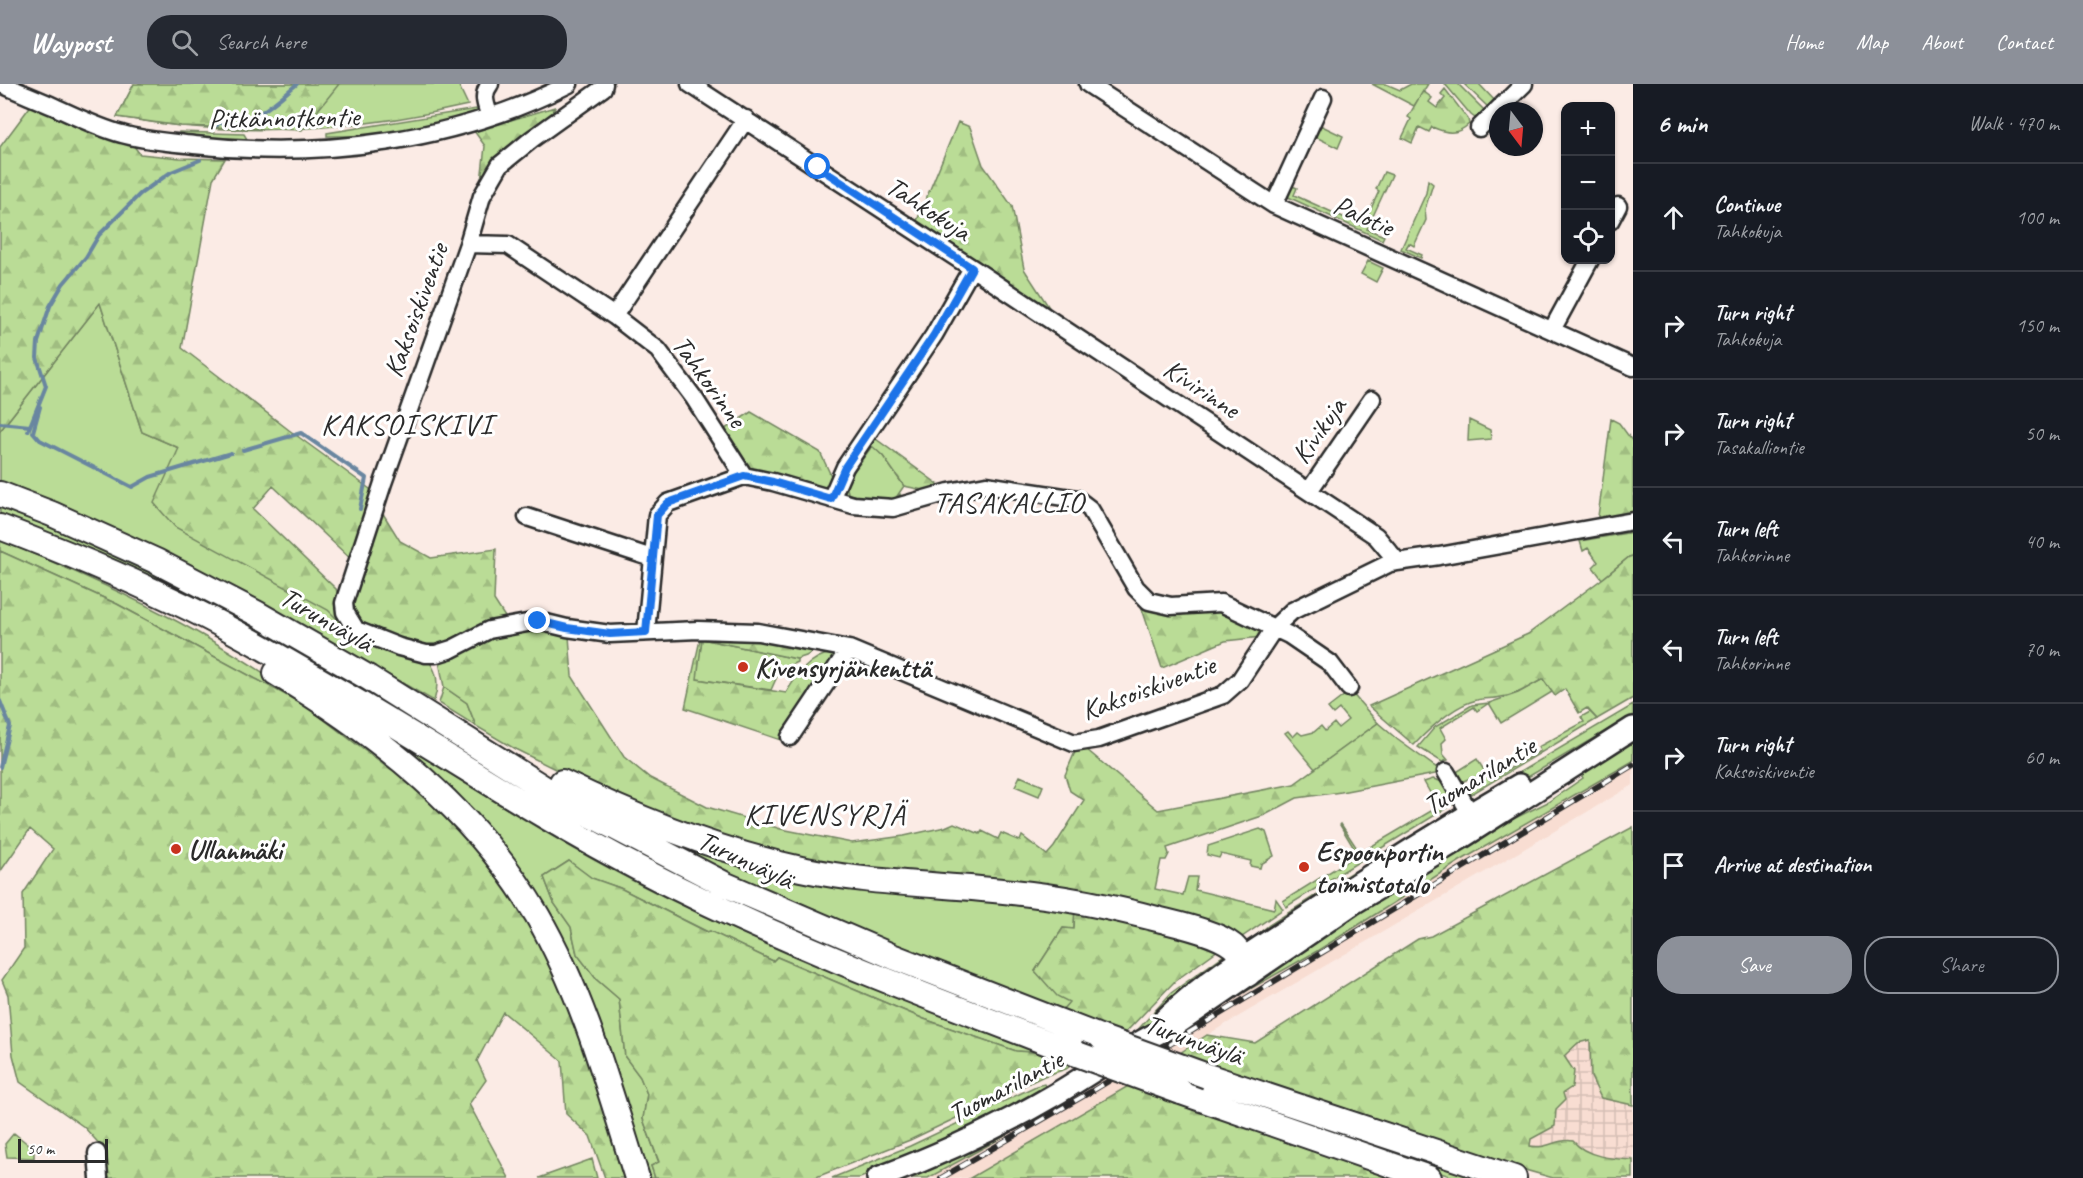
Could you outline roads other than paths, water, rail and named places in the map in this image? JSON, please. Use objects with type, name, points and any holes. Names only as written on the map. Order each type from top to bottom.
[{"type":"highway","name":"Turunväylä","points":[[0,494],[52,514],[156,561],[256,613],[369,678],[566,802],[724,884],[894,957],[1102,1038],[1207,1076],[1514,1178]]},
{"type":"highway","name":"Turunväylä","points":[[0,527],[174,600],[355,700],[561,826],[638,868],[799,944],[896,985],[1077,1054],[1429,1178]]},
{"type":"highway","points":[[102,569],[163,608],[287,679],[379,742],[425,779],[491,849],[537,915],[576,997],[637,1178]]},
{"type":"highway","points":[[462,736],[504,753],[661,828],[754,858],[853,879],[1012,891],[1119,909],[1211,935],[1233,946],[1245,966]]},
{"type":"main road","name":"Tuomarilantie","points":[[878,1178],[993,1127],[1054,1095],[1154,1034],[1161,1023],[1192,994],[1245,966],[1633,717]]},
{"type":"main road","name":"Tuomarilantie","points":[[1474,820],[1633,728]]},
{"type":"street","name":"Pitkännotkontie","points":[[1,84],[122,134],[142,139],[239,149],[302,149],[378,142],[436,131],[489,117],[531,102],[570,84]]},
{"type":"street","points":[[489,117],[484,91],[490,84]]},
{"type":"street","name":"Kaksoiskiventie","points":[[604,84],[603,88],[500,165],[482,196],[468,244],[383,483],[344,603],[348,621],[356,630],[368,636],[426,654],[436,654],[452,650],[489,630],[538,621],[610,634],[698,630],[758,632],[849,649],[1074,743],[1099,739],[1223,694],[1240,680],[1275,627],[1292,611],[1397,561],[1439,556],[1633,521]]},
{"type":"street","name":"Tahkokuja","points":[[690,84],[972,268],[934,335],[845,467],[831,499]]},
{"type":"street","name":"Palotie","points":[[1088,84],[1274,205],[1633,367]]},
{"type":"street","points":[[1479,128],[1524,84]]},
{"type":"street","points":[[1274,205],[1323,98]]},
{"type":"street","points":[[614,316],[746,119]]},
{"type":"street","points":[[1615,212],[1618,206]]},
{"type":"street","name":"Tahkorinne","points":[[468,244],[508,245],[614,316],[658,350],[694,398],[744,476]]},
{"type":"street","points":[[1552,330],[1588,264]]},
{"type":"street","name":"Kivirinne","points":[[972,268],[1376,536],[1397,561]]},
{"type":"street","name":"Kivikuja","points":[[1309,491],[1372,399]]},
{"type":"street","points":[[646,632],[657,515],[668,503],[744,476],[853,505],[893,508],[949,492],[986,485],[1077,499],[1090,509],[1136,588],[1149,601],[1171,606],[1221,603],[1275,627],[1330,663],[1349,688]]},
{"type":"street","points":[[527,517],[652,558]]},
{"type":"street","points":[[790,737],[849,649]]},
{"type":"street","points":[[1446,772],[1474,820]]},
{"type":"street","points":[[97,1153],[99,1178]]},
{"type":"waterway","points":[[217,125],[220,122],[230,124],[251,118],[297,84]]},
{"type":"waterway","points":[[28,431],[46,386],[37,358],[38,342],[50,306],[63,284],[86,257],[99,235],[140,194],[171,172],[200,160]]},
{"type":"waterway","points":[[40,407],[33,432],[40,440],[132,487],[150,477],[231,453]]},
{"type":"waterway","points":[[0,423],[30,426]]},
{"type":"waterway","points":[[243,450],[301,433],[366,478],[360,509]]},
{"type":"waterway","points":[[0,701],[10,726],[0,767]]},
{"type":"railway","points":[[941,1178],[1092,1091],[1633,765]]},
{"type":"place","name":"Kivensyrjänkenttä","points":[[743,667]]},
{"type":"place","name":"Ullanmäki","points":[[176,849]]},
{"type":"place","name":"Espoonportin toimistotalo","points":[[1304,867]]},
{"type":"district","name":"KAKSOISKIVI","points":[[407,424]]},
{"type":"district","name":"TASAKALLIO","points":[[1009,502]]},
{"type":"district","name":"KIVENSYRJÄ","points":[[825,814]]}]
